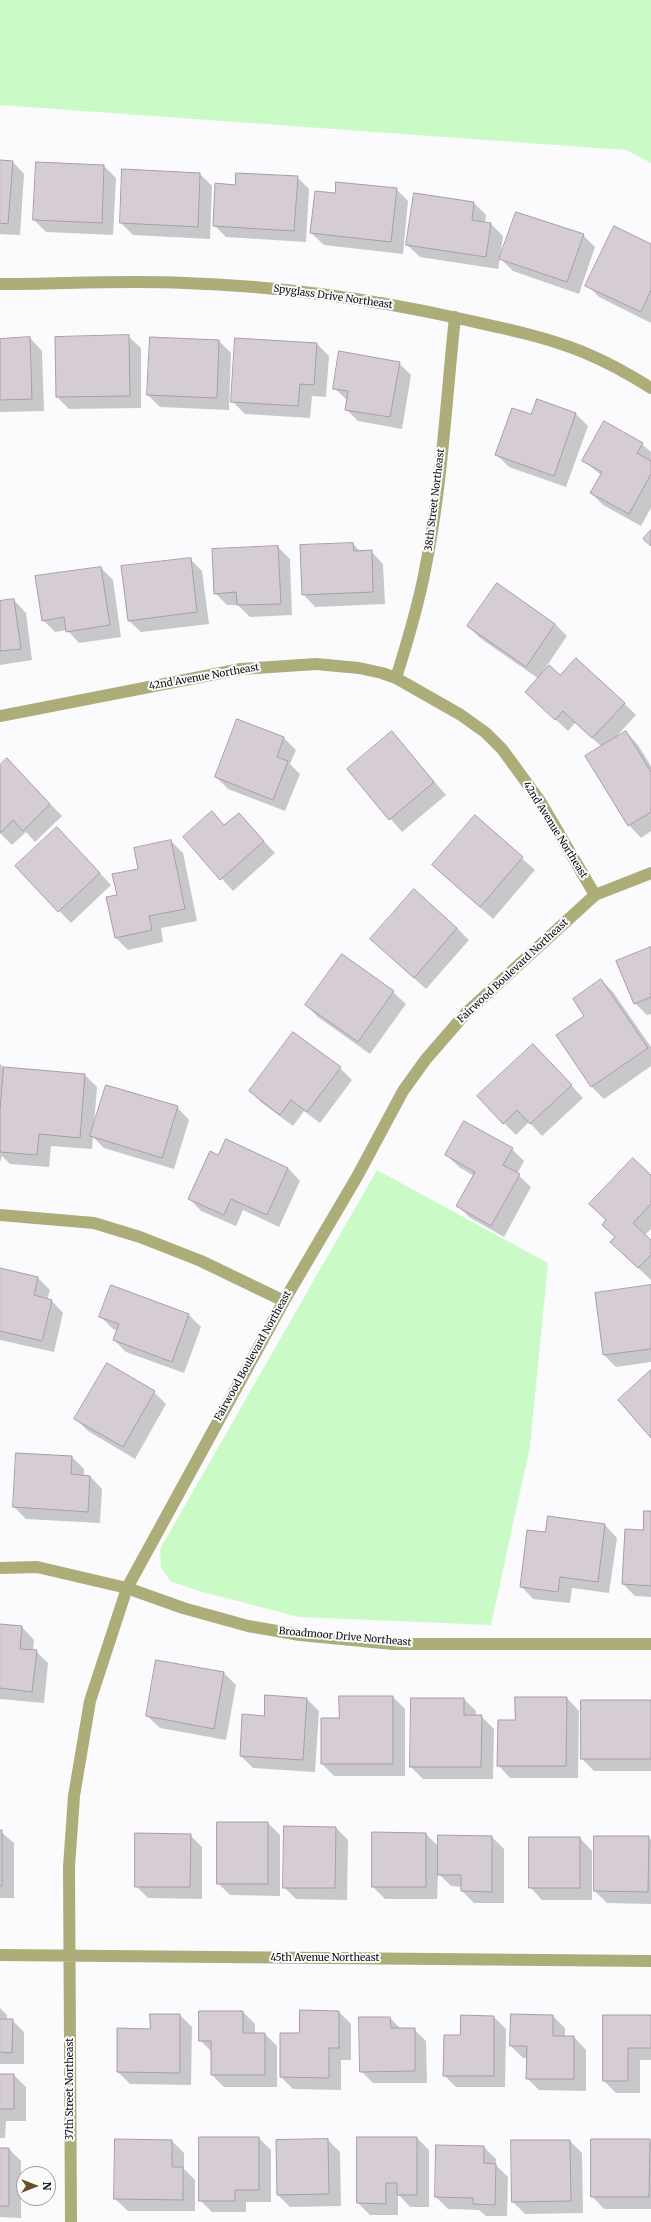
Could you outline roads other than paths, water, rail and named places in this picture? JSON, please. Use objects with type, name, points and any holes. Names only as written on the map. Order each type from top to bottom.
[{"type":"street","name":"Spyglass Drive Northeast","points":[[0,284],[102,282],[246,286],[388,304],[501,327],[581,351],[619,368],[651,388]]},
{"type":"street","name":"38th Street Northeast","points":[[396,678],[416,616],[426,569],[437,496],[455,317]]},
{"type":"street","name":"42nd Avenue Northeast","points":[[0,716],[241,669],[316,664],[360,668],[382,673],[396,678],[461,715],[486,733],[502,749],[540,801],[595,895]]},
{"type":"street","name":"Fairwood Boulevard Northeast","points":[[69,1957],[69,1867],[74,1796],[84,1729],[90,1701],[127,1588],[162,1521],[284,1301],[358,1175],[403,1091],[426,1059],[466,1013],[595,895],[651,873]]},
{"type":"street","points":[[0,1215],[94,1223],[140,1237],[201,1261],[284,1301]]},
{"type":"street","name":"Broadmoor Drive Northeast","points":[[0,1568],[37,1567],[127,1588],[183,1608],[248,1626],[300,1635],[393,1644],[651,1644]]},
{"type":"street","name":"45th Avenue Northeast","points":[[0,1955],[69,1957],[651,1961]]},
{"type":"street","name":"37th Street Northeast","points":[[69,1957],[71,2222]]}]
